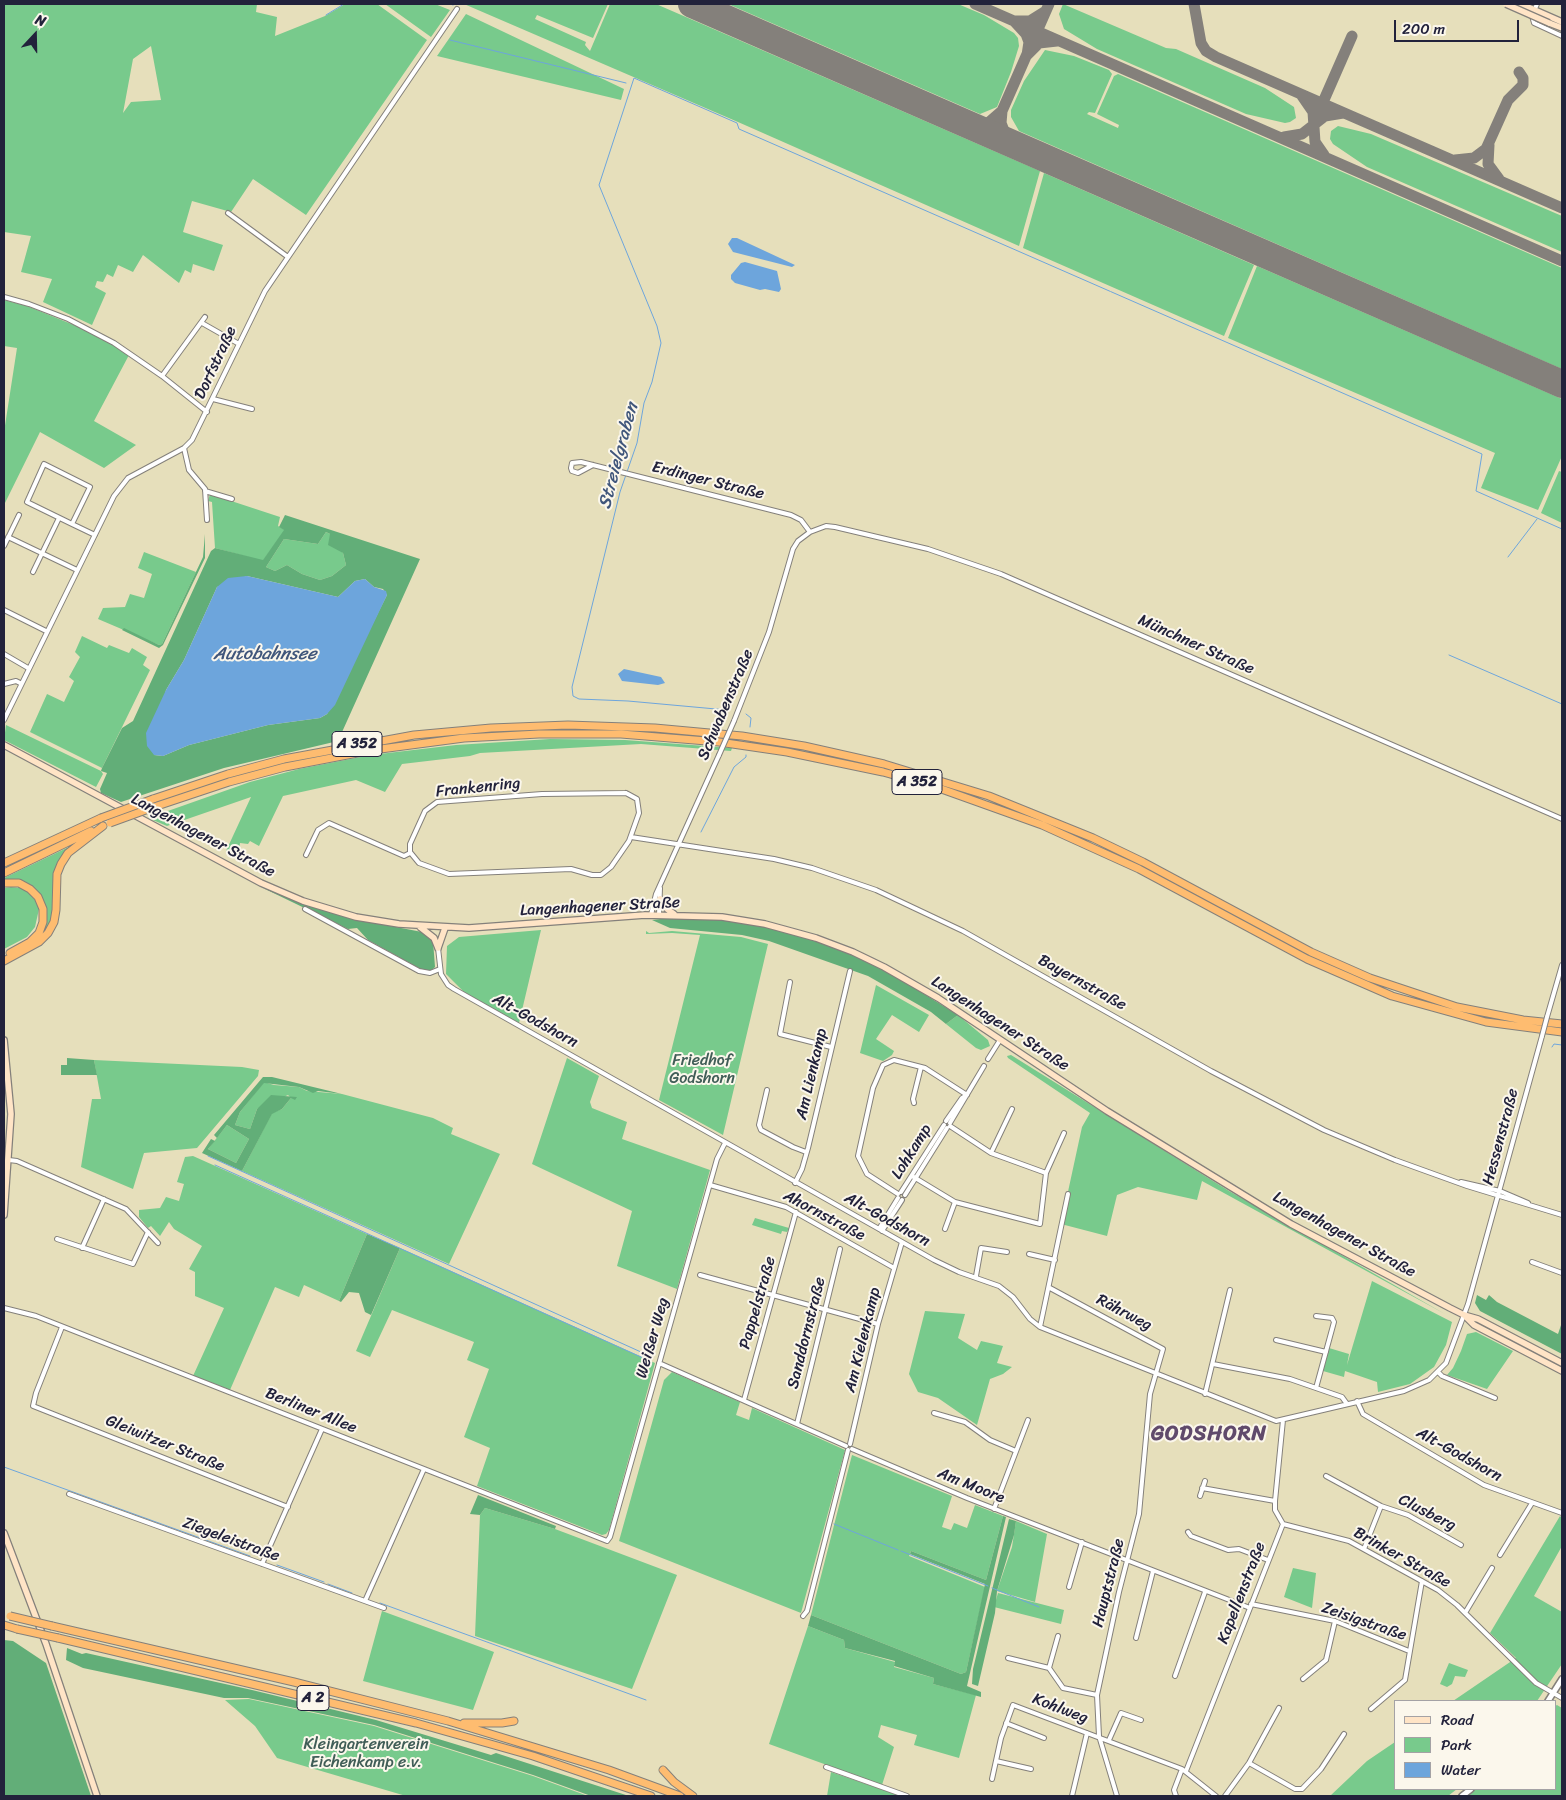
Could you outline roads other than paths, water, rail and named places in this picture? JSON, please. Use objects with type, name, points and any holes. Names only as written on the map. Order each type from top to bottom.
[{"type":"highway","name":"A 352","points":[[4,873],[153,803],[228,774],[284,759],[371,742],[473,729],[530,726],[622,726],[693,730],[795,745],[884,764],[934,778],[1042,816],[1143,862],[1311,952],[1395,988],[1488,1014],[1562,1024]]},
{"type":"highway","name":"A 352","points":[[4,863],[101,818],[285,767],[373,750],[464,738],[540,734],[621,734],[719,742],[832,760],[933,786],[1042,825],[1139,869],[1312,961],[1392,996],[1486,1022],[1562,1032]]},
{"type":"highway","points":[[4,961],[39,942],[48,933],[54,922],[57,874],[61,864],[68,853],[106,825]]},
{"type":"highway","points":[[4,883],[19,883],[30,889],[41,903],[44,916],[41,927],[34,938],[4,956]]},
{"type":"highway","name":"A 2","points":[[7,1615],[310,1686],[448,1721],[581,1761],[680,1796]]},
{"type":"highway","name":"A 2","points":[[4,1625],[416,1723],[533,1756],[651,1796]]},
{"type":"highway","points":[[448,1721],[478,1724],[514,1721]]},
{"type":"highway","points":[[663,1770],[674,1782],[692,1796]]},
{"type":"main road","points":[[1506,4],[1562,28]]},
{"type":"main road","points":[[1521,4],[1536,7],[1562,22]]},
{"type":"main road","name":"Langenhagener Straße","points":[[4,744],[238,872],[281,892],[356,917],[436,928],[515,926],[651,915],[722,917],[765,924],[816,938],[853,952],[884,967],[938,998],[1107,1111],[1240,1194],[1336,1249],[1464,1315],[1478,1318],[1562,1363]]},
{"type":"main road","points":[[660,898],[667,909],[676,915]]},
{"type":"main road","points":[[418,926],[434,938],[437,946]]},
{"type":"main road","points":[[436,928],[437,946]]},
{"type":"main road","points":[[437,946],[445,928]]},
{"type":"main road","points":[[4,1040],[4,1056],[12,1111],[4,1215]]},
{"type":"main road","name":"Langenhagener Straße","points":[[1464,1315],[1474,1325],[1562,1371]]},
{"type":"main road","points":[[4,1533],[97,1796]]},
{"type":"street","points":[[1536,7],[1532,19],[1534,23],[1562,36]]},
{"type":"street","name":"Dorfstraße","points":[[4,720],[20,683],[114,496],[125,482],[139,472],[184,448],[192,440],[265,291],[457,9]]},
{"type":"street","points":[[228,213],[288,257]]},
{"type":"street","points":[[4,297],[29,304],[82,326],[129,352],[207,412]]},
{"type":"street","points":[[162,376],[205,317]]},
{"type":"street","points":[[202,323],[239,344]]},
{"type":"street","points":[[213,399],[252,409]]},
{"type":"street","points":[[184,448],[189,470],[205,491],[207,520]]},
{"type":"street","name":"Erdinger Straße","points":[[593,465],[578,472],[572,471],[571,468],[572,463],[576,461],[623,472],[797,516],[810,532]]},
{"type":"street","points":[[72,524],[90,487],[44,464],[26,500],[59,518],[95,535]]},
{"type":"street","points":[[205,491],[232,499]]},
{"type":"street","points":[[4,546],[19,515]]},
{"type":"street","points":[[33,572],[59,518]]},
{"type":"street","name":"Münchner Straße","points":[[810,532],[826,526],[847,529],[945,554],[1001,574],[1562,819]]},
{"type":"street","name":"Schwabenstraße","points":[[651,915],[660,888],[734,722],[767,639],[791,554],[798,541],[810,532]]},
{"type":"street","points":[[8,537],[77,570]]},
{"type":"street","points":[[4,610],[46,631]]},
{"type":"street","points":[[4,654],[28,668]]},
{"type":"street","points":[[4,684],[16,681],[20,683]]},
{"type":"street","name":"Frankenring","points":[[620,792],[632,795],[637,799],[640,808],[631,837],[611,867],[597,875],[571,869],[449,874],[419,863],[410,853],[410,844],[425,811],[433,803],[471,798],[620,792]]},
{"type":"street","points":[[306,855],[318,830],[329,823],[404,856],[410,853]]},
{"type":"street","points":[[631,837],[680,844]]},
{"type":"street","name":"Bayernstraße","points":[[680,844],[760,856],[812,868],[910,904],[986,943],[1291,1114],[1356,1144],[1498,1197],[1539,1208]]},
{"type":"street","name":"Schwabenstraße","points":[[658,915],[660,888]]},
{"type":"street","points":[[305,909],[419,971],[430,973],[440,969]]},
{"type":"street","name":"Alt-Godshorn","points":[[437,946],[440,969],[444,981],[454,989],[948,1268],[995,1283],[1009,1293],[1025,1314],[1040,1327],[1269,1419],[1283,1420],[1417,1386],[1438,1372]]},
{"type":"street","name":"Hessenstraße","points":[[1438,1372],[1450,1356],[1464,1315],[1562,965]]},
{"type":"street","name":"Am Lienkamp","points":[[795,1183],[802,1169],[850,970]]},
{"type":"street","points":[[790,982],[780,1034],[830,1047]]},
{"type":"street","points":[[988,1059],[1000,1040]]},
{"type":"street","points":[[901,1196],[867,1174],[858,1156],[858,1147],[873,1088],[883,1065],[894,1060],[921,1067],[967,1095]]},
{"type":"street","name":"Lohkamp","points":[[880,1230],[984,1066]]},
{"type":"street","points":[[914,1103],[913,1099],[921,1067]]},
{"type":"street","points":[[767,1090],[759,1125],[761,1130],[806,1152]]},
{"type":"street","points":[[991,1153],[1012,1109]]},
{"type":"street","points":[[947,1125],[991,1153],[1046,1173]]},
{"type":"street","points":[[914,1177],[955,1202],[1040,1224],[1046,1173],[1064,1133]]},
{"type":"street","name":"Weißer Weg","points":[[608,1540],[718,1157],[725,1143]]},
{"type":"street","points":[[9,1160],[17,1161],[129,1211],[158,1243]]},
{"type":"street","name":"Bayernstraße","points":[[1459,1182],[1500,1191],[1539,1208]]},
{"type":"street","name":"Ahornstraße","points":[[710,1185],[781,1205],[894,1268]]},
{"type":"street","points":[[1040,1327],[1050,1288],[1068,1194]]},
{"type":"street","points":[[82,1248],[104,1199]]},
{"type":"street","points":[[945,1230],[955,1202]]},
{"type":"street","points":[[1539,1208],[1562,1215]]},
{"type":"street","name":"Pappelstraße","points":[[744,1400],[796,1212]]},
{"type":"street","points":[[57,1240],[132,1264],[148,1232]]},
{"type":"street","name":"Am Kielenkamp","points":[[803,1616],[807,1611],[878,1324],[902,1242]]},
{"type":"street","points":[[976,1276],[981,1248],[1007,1252]]},
{"type":"street","name":"Sanddornstraße","points":[[797,1424],[840,1249]]},
{"type":"street","points":[[1029,1254],[1055,1260]]},
{"type":"street","points":[[1532,1262],[1562,1273]]},
{"type":"street","points":[[700,1275],[878,1324]]},
{"type":"street","name":"Rährweg","points":[[1050,1288],[1161,1347],[1163,1349],[1156,1374]]},
{"type":"street","points":[[1205,1394],[1230,1290]]},
{"type":"street","name":"Berliner Allee","points":[[4,1308],[36,1316],[608,1540]]},
{"type":"street","points":[[1316,1316],[1334,1320],[1316,1388]]},
{"type":"street","name":"Gleiwitzer Straße","points":[[62,1326],[36,1392],[33,1406],[288,1507]]},
{"type":"street","points":[[1276,1340],[1326,1352]]},
{"type":"street","name":"Am Moore","points":[[659,1363],[849,1447],[994,1508],[1205,1592],[1250,1606]]},
{"type":"street","points":[[1213,1364],[1290,1379],[1342,1397],[1347,1404]]},
{"type":"street","points":[[1438,1372],[1442,1376],[1495,1398]]},
{"type":"street","name":"Hauptstraße","points":[[1117,1796],[1099,1736],[1096,1716],[1096,1695],[1139,1514],[1150,1394],[1156,1374]]},
{"type":"street","name":"Alt-Godshorn","points":[[1357,1401],[1363,1414],[1497,1492],[1562,1513]]},
{"type":"street","points":[[934,1414],[965,1422],[990,1440],[1016,1451]]},
{"type":"street","points":[[994,1508],[1028,1420]]},
{"type":"street","points":[[1283,1420],[1275,1501],[1275,1510],[1283,1524]]},
{"type":"street","points":[[262,1564],[322,1429]]},
{"type":"street","points":[[365,1601],[424,1469]]},
{"type":"street","name":"Clusberg","points":[[1326,1476],[1381,1506],[1408,1515],[1461,1545]]},
{"type":"street","points":[[1200,1496],[1204,1482]]},
{"type":"street","points":[[1202,1488],[1275,1501]]},
{"type":"street","name":"Ziegeleistraße","points":[[69,1494],[384,1608]]},
{"type":"street","points":[[1500,1555],[1532,1503]]},
{"type":"street","name":"Clusberg","points":[[1364,1549],[1381,1506]]},
{"type":"street","name":"Brinker Straße","points":[[1283,1524],[1336,1536],[1364,1549],[1445,1595],[1536,1683],[1562,1698]]},
{"type":"street","name":"Kapellenstraße","points":[[1176,1796],[1174,1790],[1184,1770],[1283,1524]]},
{"type":"street","points":[[1188,1532],[1191,1536],[1228,1550],[1239,1549],[1268,1560]]},
{"type":"street","points":[[1069,1588],[1082,1542]]},
{"type":"street","points":[[1465,1613],[1492,1568]]},
{"type":"street","points":[[1136,1638],[1153,1571]]},
{"type":"street","points":[[1370,1709],[1403,1683],[1422,1581]]},
{"type":"street","points":[[1175,1676],[1205,1592]]},
{"type":"street","name":"Zeisigstraße","points":[[1250,1606],[1334,1621],[1409,1651]]},
{"type":"street","points":[[1303,1679],[1326,1660],[1334,1621]]},
{"type":"street","points":[[1049,1668],[1058,1636]]},
{"type":"street","points":[[1008,1658],[1049,1668],[1062,1688],[1096,1695]]},
{"type":"street","points":[[1549,1700],[1562,1679]]},
{"type":"street","name":"Kohlweg","points":[[1006,1723],[1013,1705],[1099,1736],[1184,1770],[1216,1796]]},
{"type":"street","points":[[1225,1796],[1249,1763],[1279,1708]]},
{"type":"street","points":[[1109,1740],[1121,1713],[1141,1720]]},
{"type":"street","points":[[992,1779],[1006,1723],[1044,1738]]},
{"type":"street","points":[[1072,1796],[1087,1733]]},
{"type":"street","points":[[1249,1763],[1295,1789],[1302,1789],[1321,1769],[1344,1734]]},
{"type":"street","points":[[996,1761],[1031,1769]]},
{"type":"street","points":[[826,1767],[907,1796]]},
{"type":"water","points":[[732,238],[737,238],[795,265],[792,267],[733,252],[728,244]]},
{"type":"water","points":[[745,262],[777,271],[781,289],[779,292],[765,289],[760,290],[735,283],[731,279],[731,275],[741,263]]},
{"type":"water","name":"Autobahnsee","points":[[247,576],[338,597],[355,581],[365,579],[374,587],[386,591],[387,595],[335,705],[327,714],[320,718],[268,725],[189,745],[163,756],[154,755],[147,746],[146,733],[166,690],[184,660],[217,587],[228,578]]},
{"type":"water","points":[[624,669],[661,677],[665,683],[658,685],[622,681],[618,674]]},
{"type":"waterway","points":[[326,15],[344,4]]},
{"type":"waterway","points":[[450,40],[626,83]]},
{"type":"waterway","points":[[727,710],[628,701],[579,699],[573,696],[572,687],[620,492],[637,443],[644,403],[652,382],[661,343],[657,326],[599,185],[634,78],[737,123],[739,129],[1482,454],[1476,491],[1562,529]]},
{"type":"waterway","points":[[1508,557],[1537,519]]},
{"type":"waterway","points":[[1449,655],[1562,704]]},
{"type":"waterway","name":"Streielgraben","points":[[746,714],[751,718],[750,727]]},
{"type":"waterway","name":"Streielgraben","points":[[701,832],[734,767],[746,755]]},
{"type":"waterway","points":[[1552,1047],[1554,1044],[1562,1045]]},
{"type":"waterway","points":[[208,1156],[652,1357]]},
{"type":"waterway","points":[[215,1165],[650,1361]]},
{"type":"waterway","points":[[4,1467],[250,1556]]},
{"type":"waterway","points":[[834,1524],[898,1550]]},
{"type":"waterway","points":[[901,1551],[988,1586]]},
{"type":"waterway","points":[[277,1565],[324,1582]]},
{"type":"waterway","points":[[328,1584],[352,1593]]},
{"type":"waterway","points":[[992,1588],[1039,1607]]},
{"type":"waterway","points":[[380,1603],[646,1700]]},
{"type":"district","name":"GODSHORN","points":[[1209,1435]]},
{"type":"park label","name":"Friedhof Godshorn","points":[[702,1070]]},
{"type":"park label","name":"Kleingartenverein Eichenkamp e.v.","points":[[366,1754]]}]
